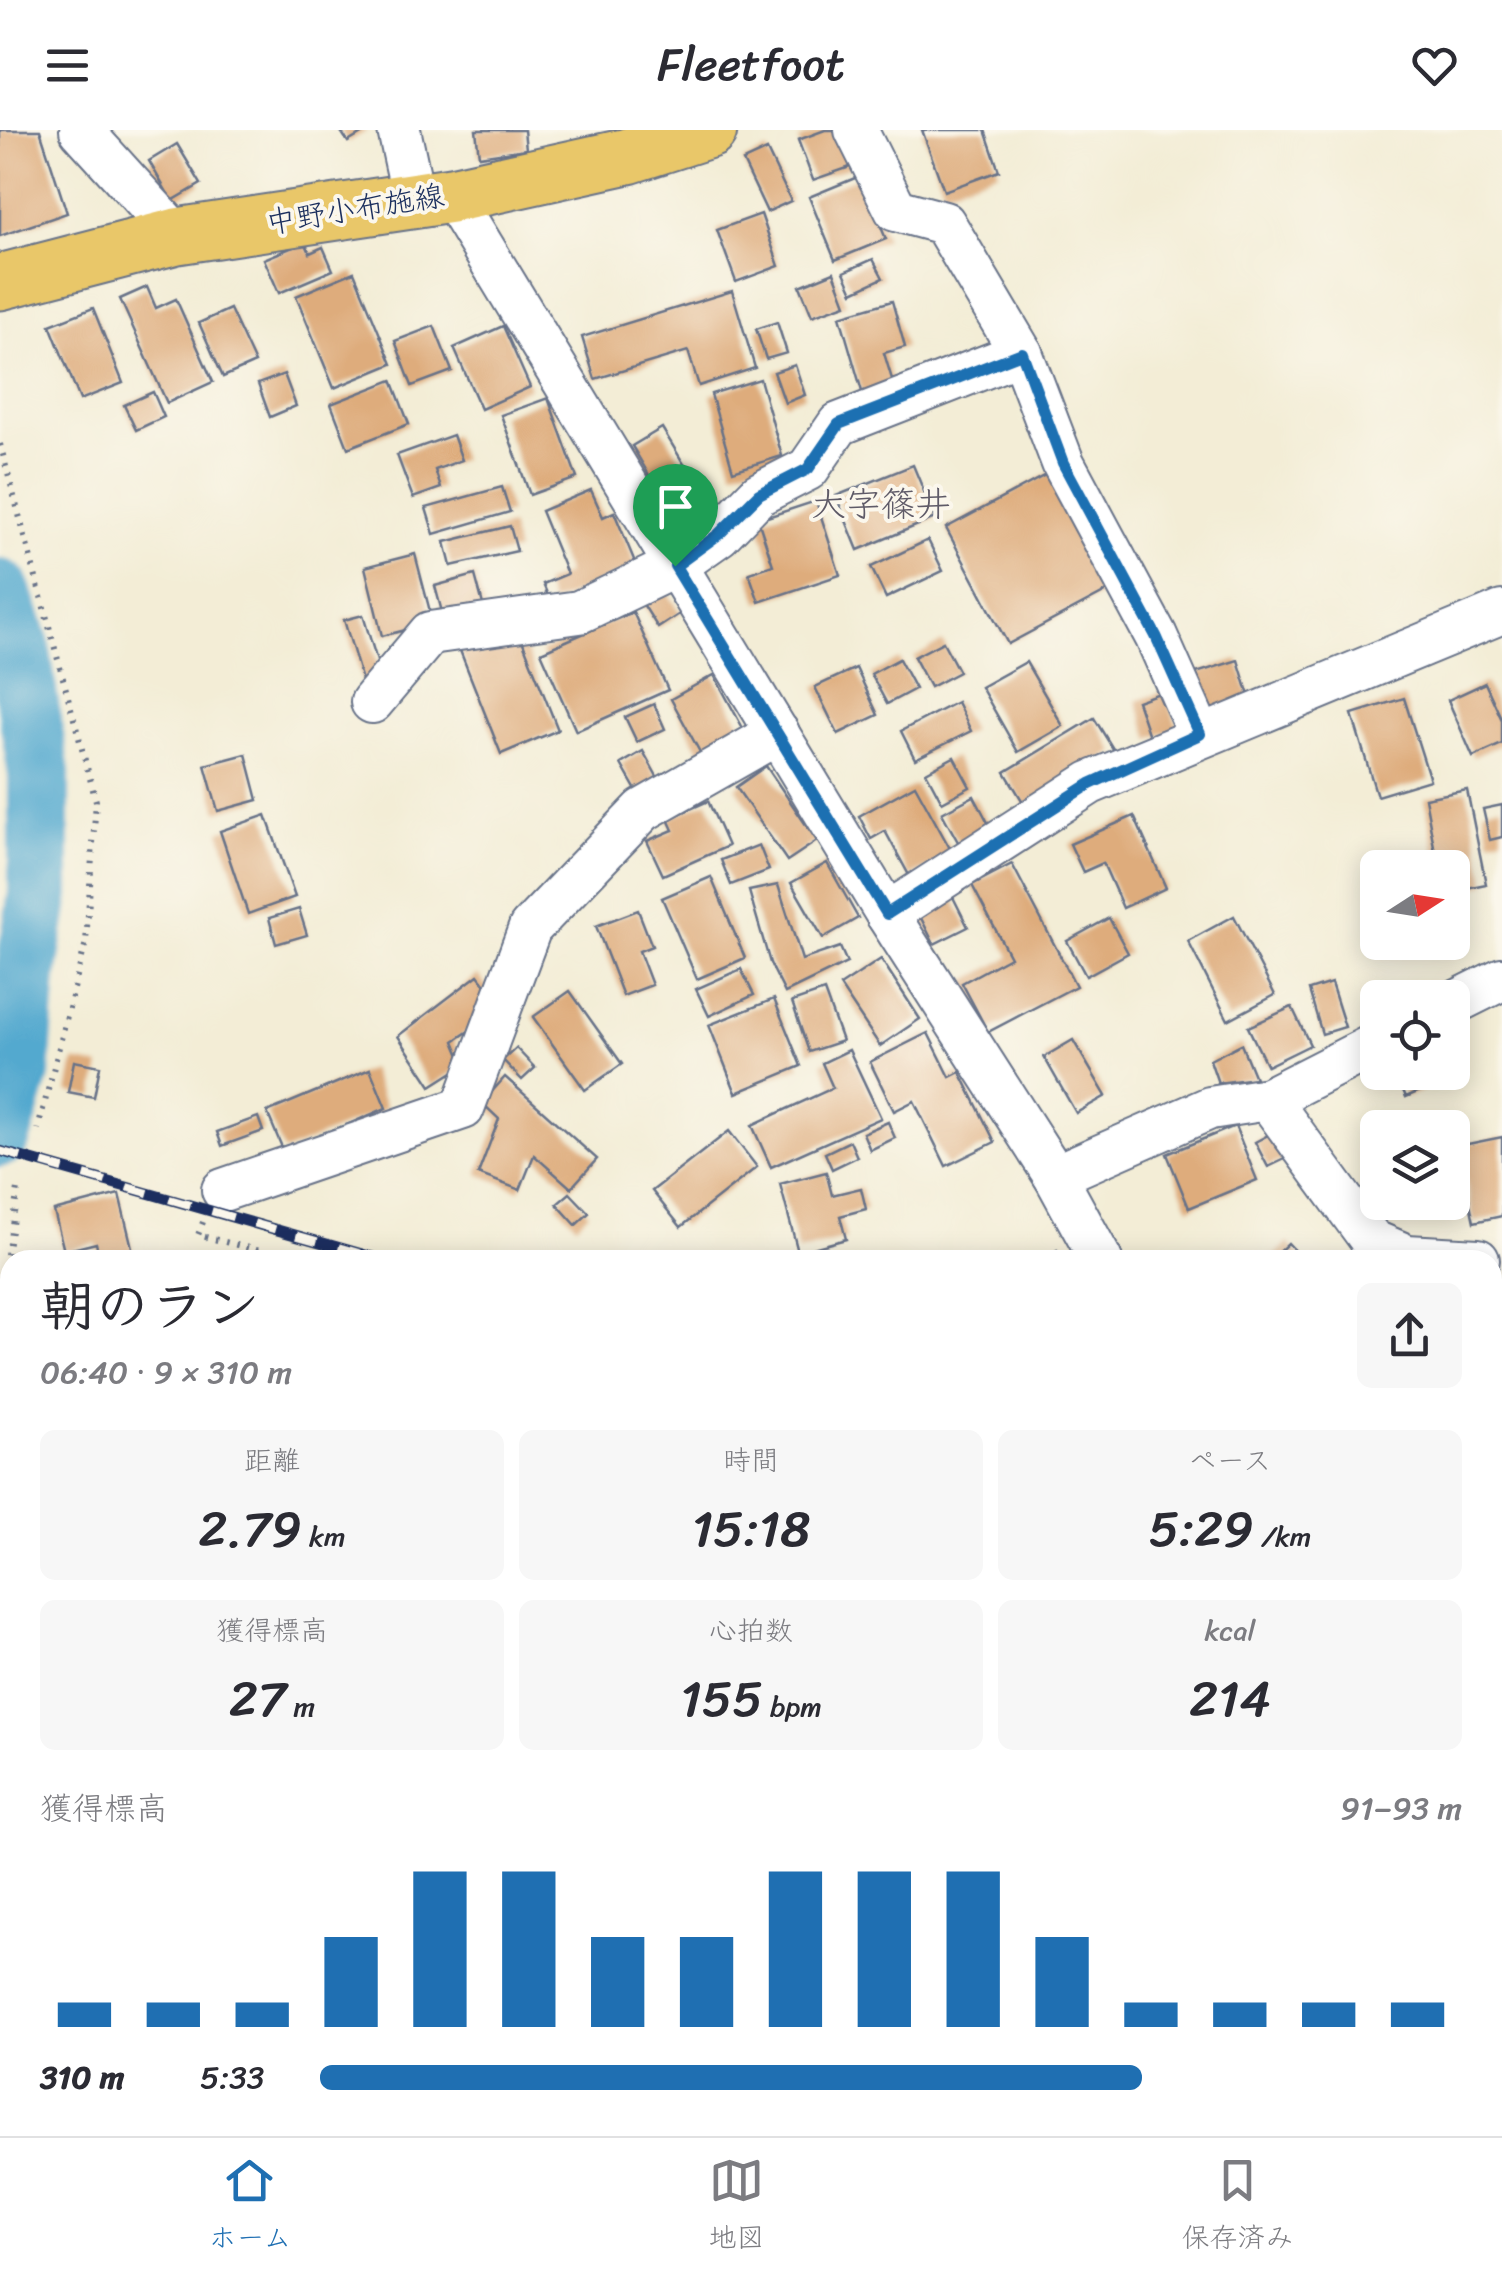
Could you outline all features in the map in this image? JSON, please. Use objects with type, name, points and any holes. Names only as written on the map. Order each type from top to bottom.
[{"type":"main road","name":"中野小布施線","points":[[0,282],[177,236],[433,197],[628,156],[710,130]]},
{"type":"street","points":[[80,130],[177,236]]},
{"type":"street","points":[[399,130],[433,197],[675,566],[887,914],[1055,1176],[1095,1250]]},
{"type":"street","points":[[856,130],[896,210],[944,223],[1022,353],[1063,463],[1156,636],[1200,734]]},
{"type":"street","points":[[372,702],[430,633],[579,612],[675,566],[719,534],[759,494],[808,469],[839,424],[1022,353]]},
{"type":"street","points":[[887,914],[1090,784],[1200,734],[1502,612]]},
{"type":"street","points":[[223,1190],[463,1108],[530,928],[644,810],[778,733]]},
{"type":"street","points":[[1470,995],[1502,979]]},
{"type":"street","points":[[1055,1176],[1210,1108],[1268,1099],[1360,1052]]},
{"type":"street","points":[[1268,1099],[1372,1241],[1393,1250]]},
{"type":"path","points":[[0,444],[96,802],[86,942],[38,1129]]},
{"type":"path","points":[[8,1250],[18,1188]]},
{"type":"path","points":[[223,1190],[198,1235],[256,1250]]},
{"type":"building","points":[[0,130],[40,130],[67,213],[0,236]]},
{"type":"building","points":[[340,130],[368,130],[348,142]]},
{"type":"building","points":[[476,130],[524,130],[526,149],[479,156]]},
{"type":"building","points":[[825,130],[843,130],[856,165],[813,180],[798,140]]},
{"type":"building","points":[[922,130],[985,130],[999,171],[944,191]]},
{"type":"building","points":[[177,144],[201,184],[172,201],[149,161]]},
{"type":"building","points":[[767,150],[791,201],[767,212],[743,161]]},
{"type":"building","points":[[860,176],[886,239],[835,260],[809,197]]},
{"type":"building","points":[[761,214],[779,266],[736,282],[717,230]]},
{"type":"building","points":[[305,242],[310,253],[323,247],[333,270],[279,293],[264,259]]},
{"type":"building","points":[[873,259],[883,278],[853,292],[844,272]]},
{"type":"building","points":[[354,272],[392,364],[334,388],[296,296]]},
{"type":"building","points":[[834,272],[846,304],[812,316],[800,286]]},
{"type":"building","points":[[147,287],[156,308],[176,299],[213,382],[167,403],[120,299]]},
{"type":"building","points":[[732,291],[755,368],[699,386],[688,351],[595,379],[582,337]]},
{"type":"building","points":[[892,301],[905,347],[884,353],[894,386],[863,395],[840,316]]},
{"type":"building","points":[[93,308],[123,383],[80,400],[50,325]]},
{"type":"building","points":[[230,309],[255,363],[223,377],[199,323]]},
{"type":"building","points":[[777,322],[787,353],[766,359],[756,329]]},
{"type":"building","points":[[434,326],[452,371],[412,386],[395,341]]},
{"type":"building","points":[[503,326],[530,387],[481,409],[454,348]]},
{"type":"building","points":[[795,365],[805,395],[785,403],[774,372]]},
{"type":"building","points":[[284,374],[296,406],[270,417],[258,384]]},
{"type":"building","points":[[760,379],[782,456],[733,471],[711,394]]},
{"type":"building","points":[[392,380],[409,424],[348,448],[331,404]]},
{"type":"building","points":[[153,392],[164,417],[136,430],[124,405]]},
{"type":"building","points":[[548,398],[577,478],[530,495],[501,415]]},
{"type":"building","points":[[662,428],[687,469],[656,487],[632,446]]},
{"type":"building","points":[[453,435],[462,460],[435,470],[441,488],[413,498],[397,455]]},
{"type":"building","points":[[913,465],[935,518],[858,550],[836,496]]},
{"type":"building","points":[[1053,471],[1115,587],[1008,644],[946,528]]},
{"type":"building","points":[[502,487],[510,512],[434,534],[426,508]]},
{"type":"building","points":[[591,490],[603,517],[614,512],[637,567],[551,603],[543,584],[567,574],[541,511]]},
{"type":"building","points":[[703,491],[717,514],[685,535],[670,511]]},
{"type":"building","points":[[816,501],[840,575],[759,602],[749,573],[773,565],[758,520]]},
{"type":"building","points":[[510,526],[517,551],[451,566],[445,542]]},
{"type":"building","points":[[928,540],[943,571],[886,598],[871,567]]},
{"type":"building","points":[[415,554],[433,623],[382,636],[365,567]]},
{"type":"building","points":[[475,575],[485,612],[445,623],[435,586]]},
{"type":"building","points":[[664,587],[681,613],[658,628],[641,601]]},
{"type":"building","points":[[633,612],[668,690],[576,731],[541,652]]},
{"type":"building","points":[[363,615],[383,681],[364,687],[344,620]]},
{"type":"building","points":[[516,625],[558,730],[501,754],[459,648]]},
{"type":"building","points":[[943,642],[959,672],[930,687],[914,657]]},
{"type":"building","points":[[899,659],[915,689],[887,704],[871,674]]},
{"type":"building","points":[[1238,660],[1250,699],[1208,712],[1196,673]]},
{"type":"building","points":[[1026,662],[1063,726],[1018,752],[981,687]]},
{"type":"building","points":[[856,668],[878,715],[838,734],[815,687]]},
{"type":"building","points":[[714,675],[744,730],[701,754],[671,699]]},
{"type":"building","points":[[1485,683],[1502,720],[1502,744],[1473,757],[1448,700]]},
{"type":"building","points":[[1165,691],[1178,728],[1150,739],[1137,701]]},
{"type":"building","points":[[1404,698],[1430,780],[1377,796],[1352,714]]},
{"type":"building","points":[[957,702],[971,731],[915,759],[901,731]]},
{"type":"building","points":[[654,704],[665,729],[637,742],[625,717]]},
{"type":"building","points":[[1094,718],[1115,752],[1026,807],[1005,772]]},
{"type":"building","points":[[643,751],[659,780],[637,792],[621,764]]},
{"type":"building","points":[[246,754],[258,800],[218,811],[205,765]]},
{"type":"building","points":[[954,757],[970,787],[942,802],[926,772]]},
{"type":"building","points":[[766,766],[817,841],[787,861],[736,787]]},
{"type":"building","points":[[915,785],[953,854],[910,877],[885,831],[871,839],[859,816]]},
{"type":"building","points":[[1467,790],[1486,884],[1470,887],[1470,850],[1435,850],[1425,798]]},
{"type":"building","points":[[974,796],[993,832],[962,849],[942,813]]},
{"type":"building","points":[[708,801],[728,846],[663,875],[647,841],[673,830],[668,819]]},
{"type":"building","points":[[1502,805],[1502,837],[1490,840],[1483,809]]},
{"type":"building","points":[[266,815],[295,897],[248,914],[220,831]]},
{"type":"building","points":[[1134,816],[1166,888],[1123,908],[1103,863],[1083,872],[1070,844]]},
{"type":"building","points":[[759,845],[769,870],[731,885],[721,860]]},
{"type":"building","points":[[827,863],[858,918],[823,938],[791,883]]},
{"type":"building","points":[[1012,864],[1076,986],[988,1032],[962,983],[1010,957],[972,885]]},
{"type":"building","points":[[711,877],[745,958],[697,979],[662,898]]},
{"type":"building","points":[[778,885],[802,960],[840,947],[847,963],[785,993],[770,963],[749,891]]},
{"type":"building","points":[[952,895],[968,927],[934,944],[918,912]]},
{"type":"building","points":[[299,909],[307,935],[276,944],[269,918]]},
{"type":"building","points":[[638,910],[652,946],[639,951],[652,985],[623,996],[596,926]]},
{"type":"building","points":[[1234,916],[1275,995],[1228,1020],[1188,941]]},
{"type":"building","points":[[1109,918],[1128,953],[1086,976],[1067,941]]},
{"type":"building","points":[[881,959],[920,1019],[880,1046],[840,986]]},
{"type":"building","points":[[741,969],[754,995],[709,1016],[696,989]]},
{"type":"building","points":[[478,975],[494,996],[476,1026],[454,1041],[464,1065],[431,1086],[398,1036]]},
{"type":"building","points":[[1331,983],[1345,1027],[1322,1034],[1309,990]]},
{"type":"building","points":[[570,991],[622,1064],[585,1090],[533,1017]]},
{"type":"building","points":[[824,991],[842,1041],[809,1052],[792,1002]]},
{"type":"building","points":[[774,999],[801,1066],[736,1093],[709,1025]]},
{"type":"building","points":[[1292,1007],[1310,1045],[1267,1066],[1248,1027]]},
{"type":"building","points":[[928,1033],[950,1077],[960,1072],[995,1142],[946,1166],[914,1101],[894,1111],[870,1062]]},
{"type":"building","points":[[1073,1040],[1106,1096],[1076,1113],[1044,1057]]},
{"type":"building","points":[[1241,1044],[1255,1078],[1218,1083],[1210,1060]]},
{"type":"building","points":[[516,1048],[535,1068],[522,1080],[503,1060]]},
{"type":"building","points":[[849,1050],[881,1118],[771,1167],[752,1125],[833,1088],[822,1063]]},
{"type":"building","points":[[74,1061],[100,1066],[94,1097],[68,1092]]},
{"type":"building","points":[[370,1069],[386,1108],[284,1152],[267,1112]]},
{"type":"building","points":[[505,1077],[597,1159],[571,1188],[534,1155],[520,1190],[478,1174],[499,1119],[482,1103]]},
{"type":"building","points":[[1403,1090],[1422,1090],[1406,1097]]},
{"type":"building","points":[[258,1117],[263,1131],[222,1146],[217,1132]]},
{"type":"building","points":[[888,1122],[895,1138],[870,1150],[863,1133]]},
{"type":"building","points":[[1235,1126],[1257,1180],[1189,1208],[1167,1154]]},
{"type":"building","points":[[729,1131],[757,1167],[681,1227],[652,1191]]},
{"type":"building","points":[[1274,1132],[1287,1158],[1268,1167],[1255,1142]]},
{"type":"building","points":[[1502,1137],[1502,1216],[1474,1222],[1470,1203],[1470,1144]]},
{"type":"building","points":[[850,1141],[857,1157],[832,1169],[825,1153]]},
{"type":"building","points":[[826,1172],[832,1195],[861,1188],[866,1209],[840,1216],[846,1239],[797,1250],[780,1184]]},
{"type":"building","points":[[570,1193],[589,1213],[576,1225],[557,1204]]},
{"type":"building","points":[[119,1194],[133,1250],[98,1250],[96,1243],[64,1250],[54,1211]]},
{"type":"waterway","points":[[0,590],[19,646],[39,774],[39,894],[26,974],[19,1072],[0,1136]]},
{"type":"waterway","points":[[0,968],[26,974]]},
{"type":"railway","points":[[0,1151],[348,1250]]},
{"type":"district","name":"大字篠井","points":[[881,504]]},
{"type":"route","points":[[1022,353],[1063,463],[1156,636],[1200,734],[1090,784],[887,914],[675,566],[719,534],[759,494],[808,469],[839,424],[1022,353]]}]
